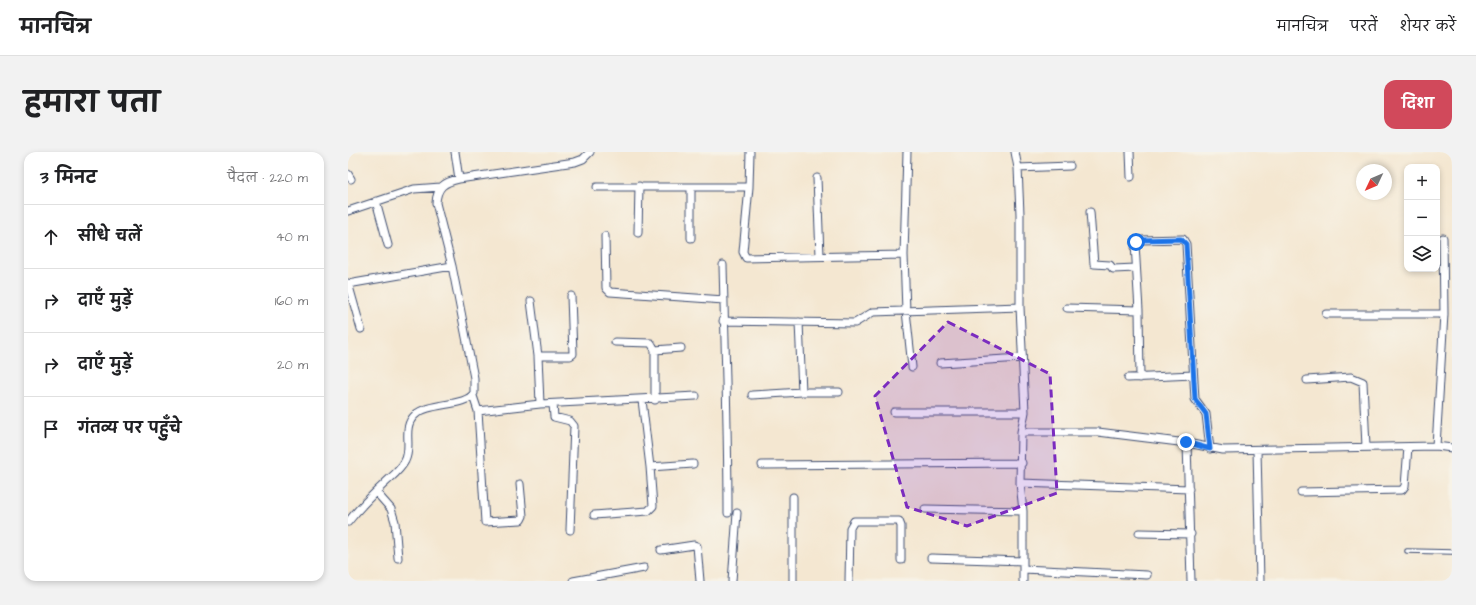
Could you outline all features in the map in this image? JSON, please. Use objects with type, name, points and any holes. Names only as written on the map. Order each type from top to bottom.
[{"type":"street","points":[[455,152],[459,179]]},
{"type":"street","points":[[520,484],[523,516],[521,520],[486,522],[478,410],[472,396],[474,378],[452,266],[436,204],[437,194],[441,187],[450,181],[575,162],[583,159],[590,152]]},
{"type":"street","points":[[750,152],[744,256],[748,258],[904,255]]},
{"type":"street","points":[[907,152],[904,255],[906,311],[912,367]]},
{"type":"street","points":[[1015,152],[1018,168],[1020,307],[1025,412],[1021,432],[1022,463],[1020,483],[1023,511],[1023,581]]},
{"type":"street","points":[[1130,152],[1132,177]]},
{"type":"street","points":[[1018,168],[1070,166]]},
{"type":"street","points":[[817,178],[820,256]]},
{"type":"street","points":[[638,233],[639,186]]},
{"type":"street","points":[[348,210],[414,189],[441,187]]},
{"type":"street","points":[[597,187],[749,187]]},
{"type":"street","points":[[691,188],[691,238]]},
{"type":"street","points":[[376,201],[388,245]]},
{"type":"street","points":[[1090,212],[1094,264],[1110,264],[1113,269],[1136,268]]},
{"type":"street","points":[[605,236],[606,288],[610,292],[724,300]]},
{"type":"street","points":[[1436,446],[1444,314],[1443,238]]},
{"type":"street","points":[[1140,378],[1139,310],[1135,247],[1139,240],[1181,239],[1186,242],[1195,399],[1206,414],[1210,449]]},
{"type":"street","points":[[723,264],[723,321],[728,420],[728,513]]},
{"type":"street","points":[[362,329],[348,283],[452,266]]},
{"type":"street","points":[[538,356],[570,356],[573,354],[571,296]]},
{"type":"street","points":[[531,301],[538,356],[540,404]]},
{"type":"street","points":[[723,321],[855,323],[873,312],[1020,307]]},
{"type":"street","points":[[1067,308],[1139,310]]},
{"type":"street","points":[[1326,314],[1444,314]]},
{"type":"street","points":[[799,322],[802,392]]},
{"type":"street","points":[[615,342],[651,343],[654,350],[655,400]]},
{"type":"street","points":[[654,350],[681,348]]},
{"type":"street","points":[[940,363],[1022,358]]},
{"type":"street","points":[[1128,378],[1193,375]]},
{"type":"street","points":[[1307,380],[1351,377],[1363,382],[1366,447]]},
{"type":"street","points":[[752,395],[802,392],[839,392]]},
{"type":"street","points":[[348,522],[376,492],[400,470],[406,460],[408,447],[407,428],[411,419],[416,414],[434,406],[452,404],[472,396]]},
{"type":"street","points":[[478,410],[540,404],[655,400],[696,396]]},
{"type":"street","points":[[594,515],[651,509],[653,504],[650,467],[642,400]]},
{"type":"street","points":[[553,404],[554,417],[570,421],[574,426],[570,530]]},
{"type":"street","points":[[894,412],[1025,412]]},
{"type":"street","points":[[1021,432],[1098,432],[1186,442],[1210,449],[1257,450],[1436,446],[1452,448]]},
{"type":"street","points":[[1186,442],[1191,534],[1191,581]]},
{"type":"street","points":[[1301,492],[1402,490],[1405,486],[1408,447]]},
{"type":"street","points":[[1257,450],[1260,581]]},
{"type":"street","points":[[762,465],[1022,463]]},
{"type":"street","points":[[650,467],[693,464]]},
{"type":"street","points":[[1020,483],[1189,489]]},
{"type":"street","points":[[376,492],[391,509],[395,522],[398,558]]},
{"type":"street","points":[[793,497],[793,581]]},
{"type":"street","points":[[925,509],[1023,511]]},
{"type":"street","points":[[732,581],[737,513]]},
{"type":"street","points":[[849,581],[850,528],[854,521],[899,521],[901,526],[901,560]]},
{"type":"street","points":[[1139,533],[1191,534]]},
{"type":"street","points":[[661,550],[694,545],[697,546],[700,581]]},
{"type":"street","points":[[931,558],[1147,575]]},
{"type":"street","points":[[573,581],[644,568]]},
{"type":"lane","points":[[1408,551],[1452,552]]},
{"type":"highlighted area","points":[[948,322],[1050,374],[1057,493],[967,526],[907,507],[875,396]]},
{"type":"route","points":[[1136,242],[1139,240],[1181,239],[1186,242],[1195,399],[1206,414],[1210,449],[1186,442]]}]
